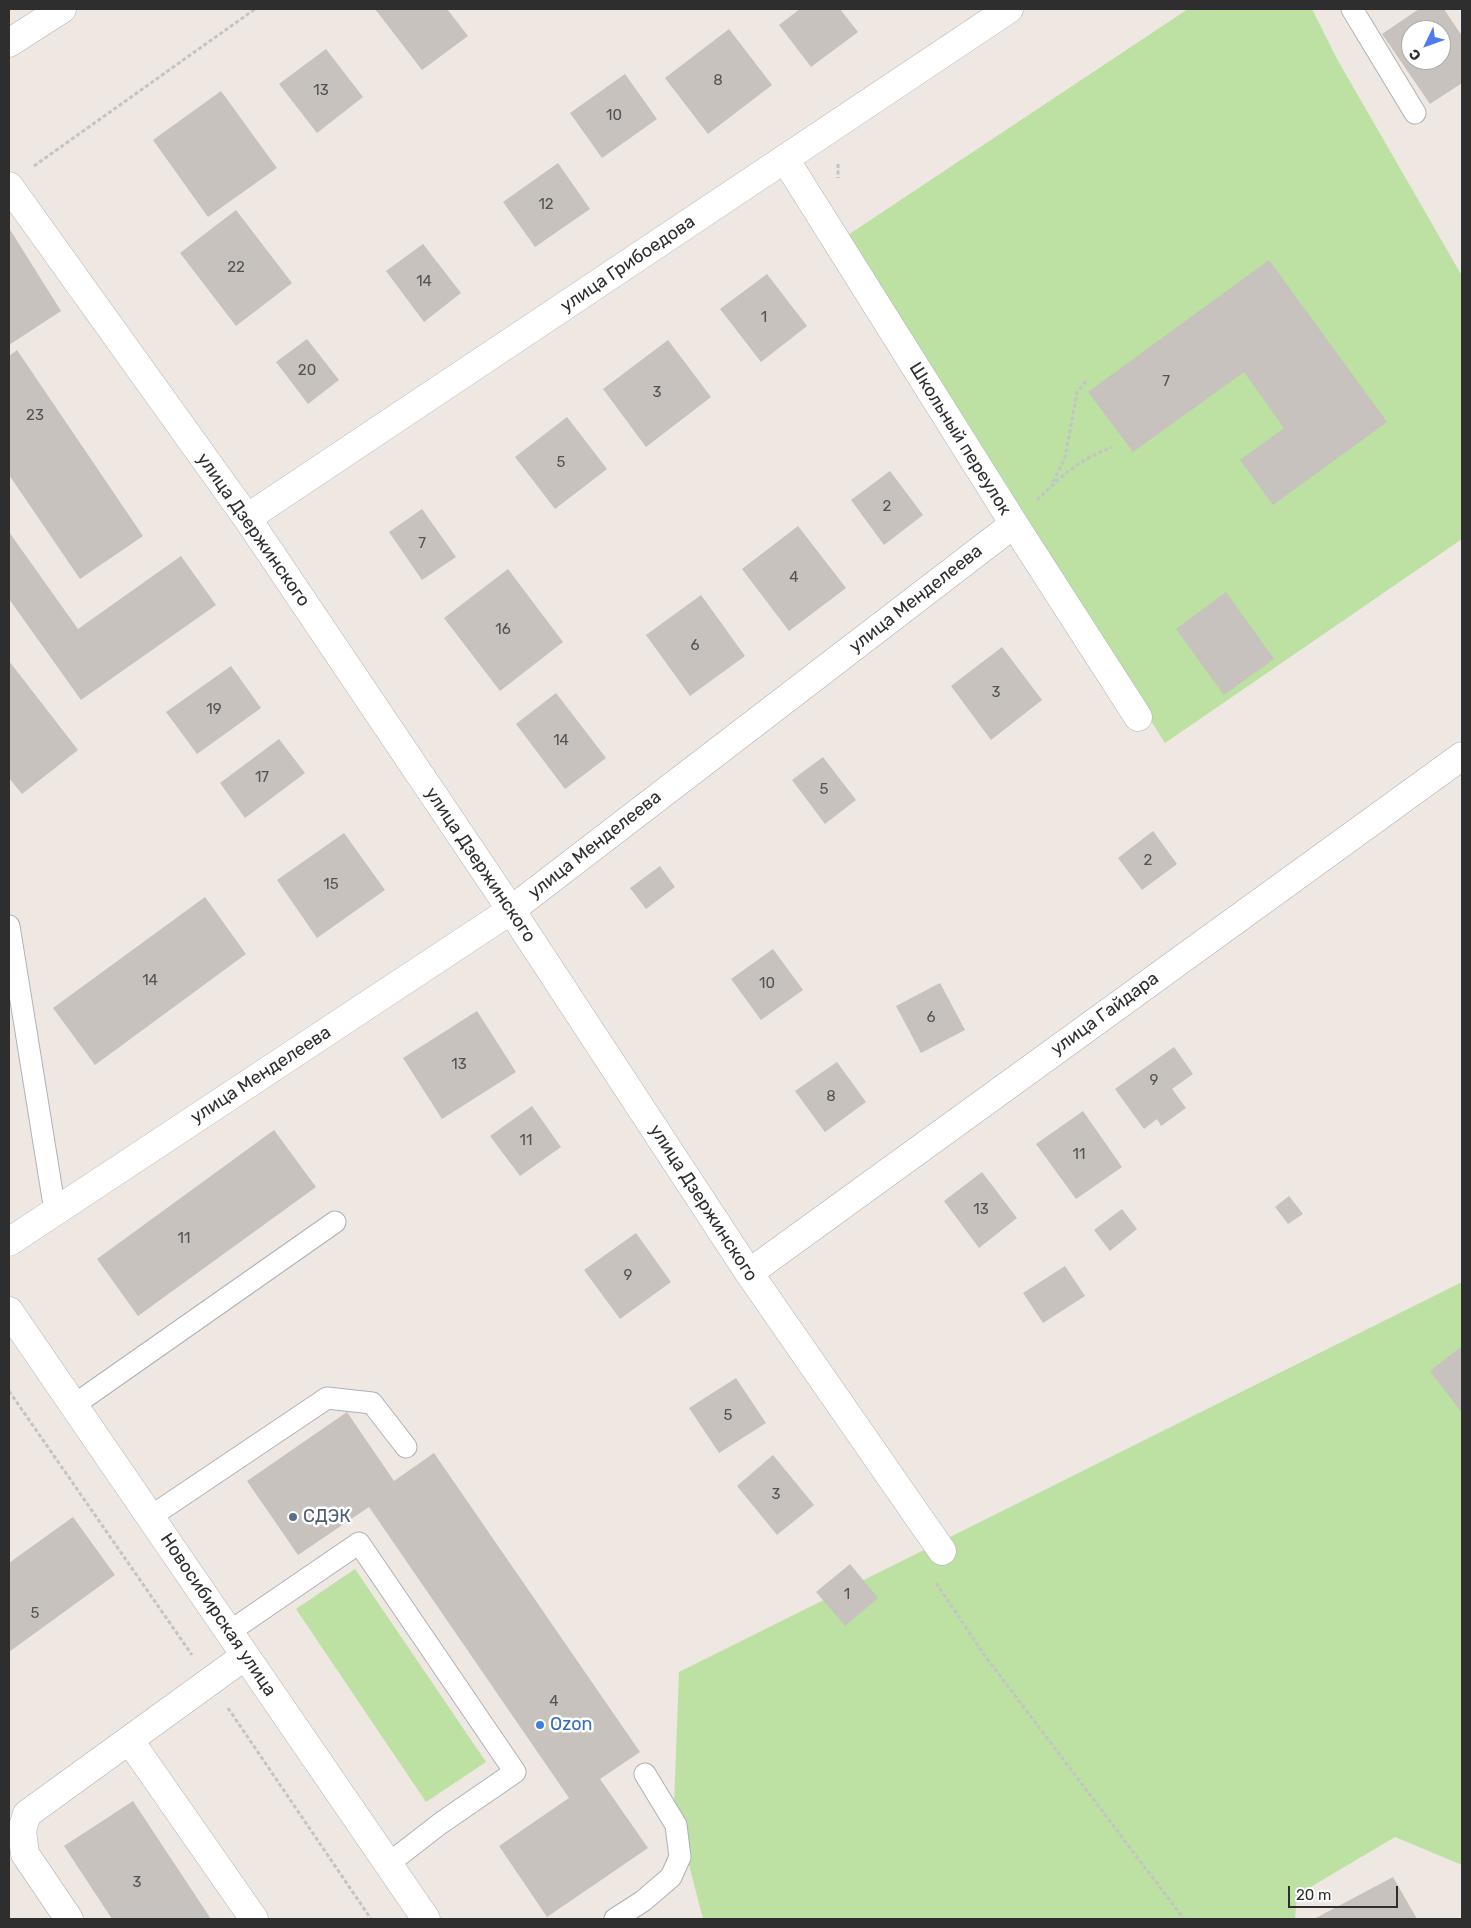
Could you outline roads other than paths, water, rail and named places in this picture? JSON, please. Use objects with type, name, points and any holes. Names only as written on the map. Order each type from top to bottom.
[{"type":"street","points":[[9,43],[62,9]]},
{"type":"street","name":"улица Грибоедова","points":[[247,518],[1009,9]]},
{"type":"street","name":"Школьный переулок","points":[[785,159],[1014,524],[1138,717]]},
{"type":"street","name":"улица Дзержинского","points":[[9,186],[247,518],[511,910],[749,1273],[942,1551]]},
{"type":"street","name":"улица Менделеева","points":[[9,1242],[511,910],[1014,524]]},
{"type":"street","name":"улица Гайдара","points":[[749,1273],[1462,756]]},
{"type":"street","name":"Новосибирская улица","points":[[9,1311],[426,1919]]},
{"type":"street","points":[[69,1919],[26,1854],[22,1830],[27,1814],[246,1656]]},
{"type":"street","points":[[130,1740],[254,1919]]},
{"type":"lane","points":[[1352,9],[1415,113]]},
{"type":"lane","points":[[9,926],[55,1211]]},
{"type":"lane","points":[[74,1405],[335,1222]]},
{"type":"lane","points":[[150,1517],[327,1398],[372,1403],[406,1447]]},
{"type":"lane","points":[[229,1632],[359,1543],[365,1551],[515,1772],[442,1823],[388,1864]]},
{"type":"lane","points":[[615,1919],[644,1901],[671,1877],[680,1857],[676,1825],[645,1774]]},
{"type":"place","name":"СДЭК","points":[[293,1517]]},
{"type":"place","name":"Ozon","points":[[540,1725]]}]
